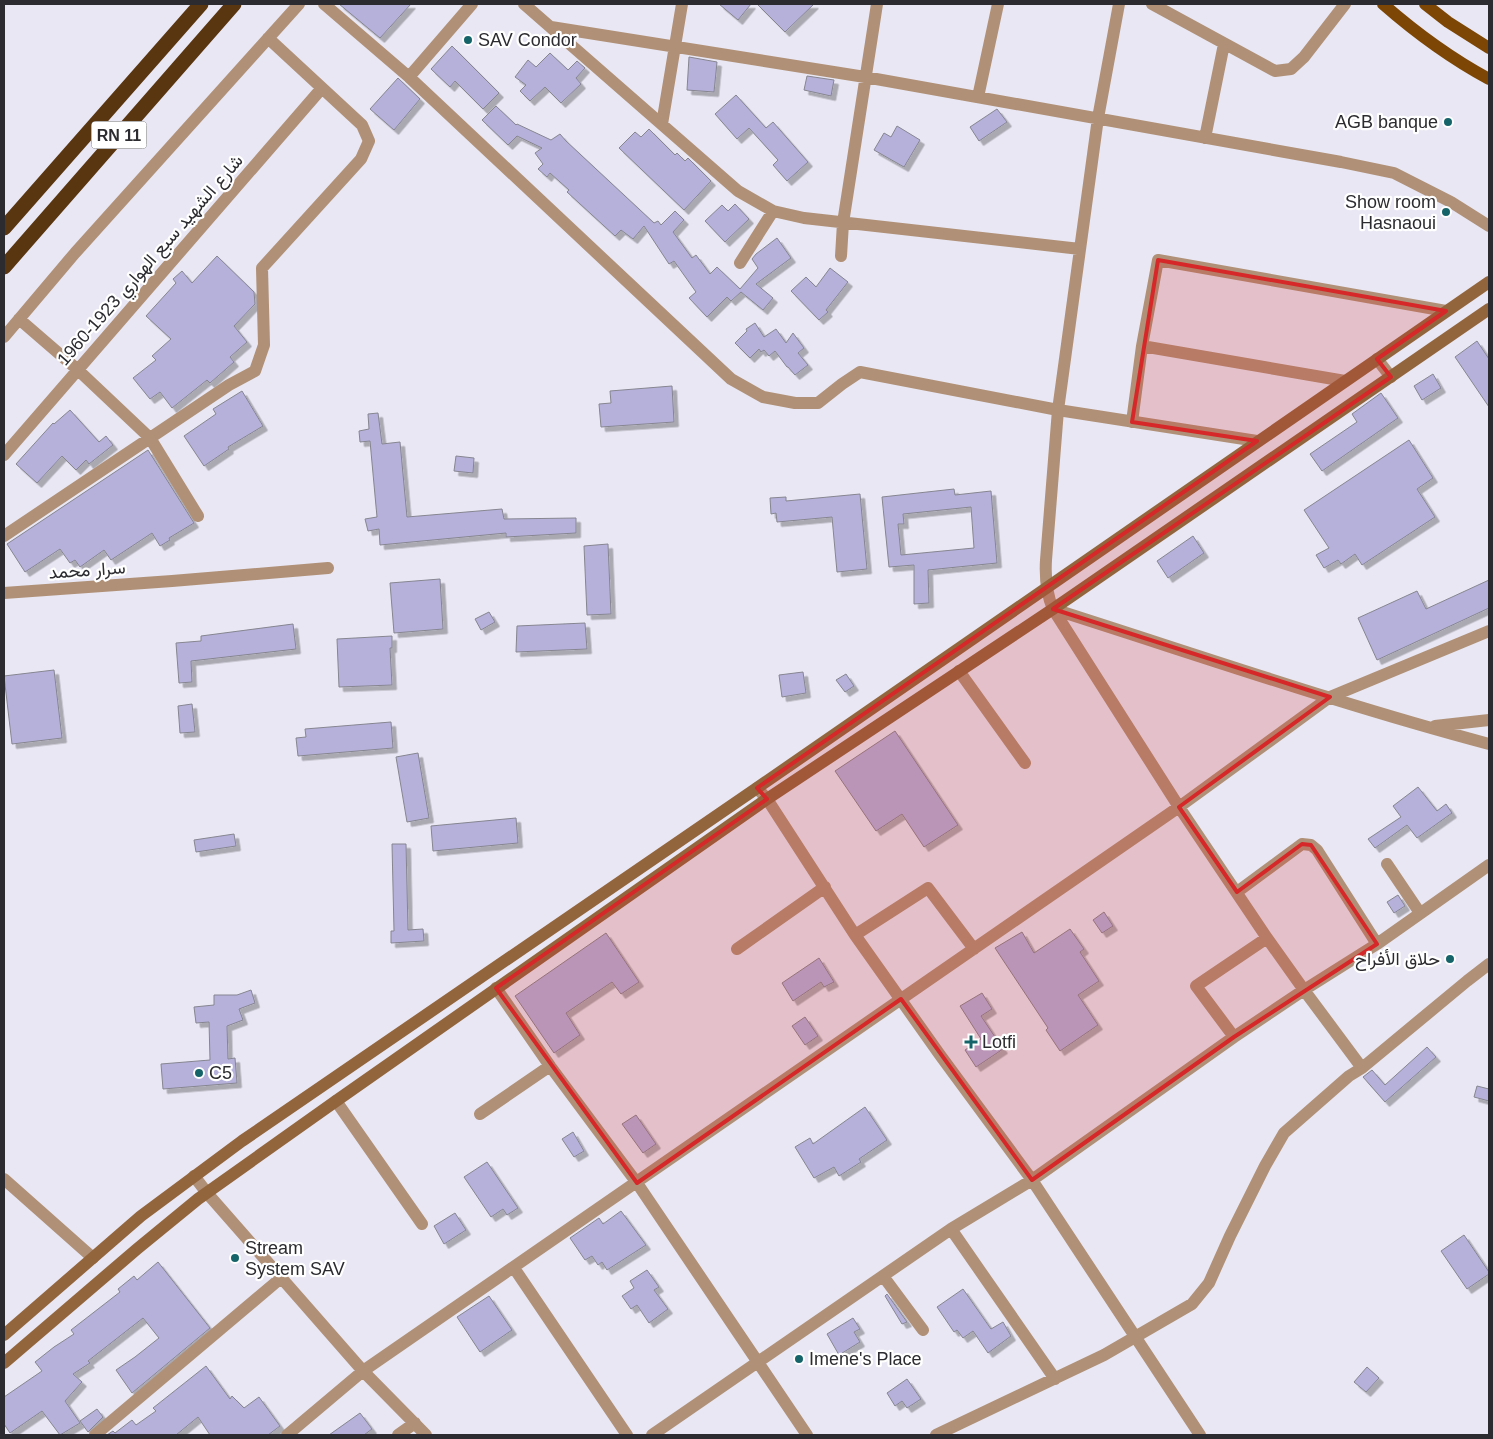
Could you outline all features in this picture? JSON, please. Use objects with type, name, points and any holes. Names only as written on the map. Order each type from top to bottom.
[{"type":"highway","name":"RN 11","points":[[4,228],[201,4]]},
{"type":"highway","name":"RN 11","points":[[4,267],[234,4]]},
{"type":"main road","points":[[1384,4],[1460,62],[1489,79]]},
{"type":"main road","points":[[1425,4],[1448,22],[1489,48]]},
{"type":"street","points":[[4,337],[75,254],[299,4]]},
{"type":"street","points":[[324,4],[409,77],[731,379],[763,396],[795,403],[818,404],[860,372],[1058,410],[1257,442]]},
{"type":"street","points":[[409,77],[472,4]]},
{"type":"street","points":[[524,4],[738,191],[773,211],[804,218],[843,223],[1080,249]]},
{"type":"street","points":[[662,124],[682,4]]},
{"type":"street","points":[[840,256],[843,223],[877,4]]},
{"type":"street","points":[[978,97],[998,4]]},
{"type":"street","points":[[1119,4],[1098,118],[1058,410],[1046,560],[1048,599],[1179,807],[1267,938],[1362,1068]]},
{"type":"street","points":[[1152,4],[1275,71],[1291,68],[1304,58],[1345,4]]},
{"type":"street","points":[[551,27],[865,77],[1394,173],[1450,202],[1489,226]]},
{"type":"street","points":[[4,536],[229,385],[255,371],[264,345],[262,268],[360,159],[369,141],[362,125],[268,38]]},
{"type":"street","points":[[1206,138],[1224,44]]},
{"type":"street","name":"شارع الشهيد سبع الهواري 1923-1960","points":[[4,455],[322,88]]},
{"type":"street","points":[[740,263],[773,211]]},
{"type":"street","points":[[1132,422],[1142,346],[1158,260],[1446,312]]},
{"type":"street","points":[[4,1335],[141,1216],[194,1176],[1489,282]]},
{"type":"street","points":[[4,1363],[137,1249],[207,1193],[336,1101],[767,799],[1053,609],[1489,309]]},
{"type":"street","points":[[19,319],[78,370],[150,438],[198,516]]},
{"type":"street","points":[[1142,346],[1344,381]]},
{"type":"street","points":[[1377,359],[1391,377]]},
{"type":"street","name":"سرار محمد","points":[[4,593],[328,568]]},
{"type":"street","points":[[1053,609],[1330,697],[1489,744]]},
{"type":"street","points":[[287,1435],[363,1371],[1179,807],[1330,697],[1489,631]]},
{"type":"street","points":[[959,671],[1025,763]]},
{"type":"street","points":[[1428,727],[1489,720]]},
{"type":"street","points":[[756,788],[767,799],[855,935],[1032,1180],[1200,1435]]},
{"type":"street","points":[[1237,892],[1302,844],[1311,844],[1317,850],[1376,944]]},
{"type":"street","points":[[1387,864],[1420,913]]},
{"type":"street","points":[[652,1435],[952,1229],[1032,1180],[1234,1037],[1376,944],[1489,865]]},
{"type":"street","points":[[737,949],[825,887]]},
{"type":"street","points":[[855,935],[928,888],[974,949]]},
{"type":"street","points":[[1234,1037],[1196,986],[1267,938]]},
{"type":"street","points":[[936,1435],[1104,1355],[1192,1304],[1209,1283],[1265,1166],[1284,1133],[1349,1076],[1362,1068],[1467,980],[1489,964]]},
{"type":"street","points":[[496,988],[550,1066],[637,1183],[806,1435]]},
{"type":"street","points":[[480,1114],[550,1066]]},
{"type":"street","points":[[336,1101],[422,1224]]},
{"type":"street","points":[[194,1176],[363,1371],[426,1435]]},
{"type":"street","points":[[4,1179],[93,1258]]},
{"type":"street","points":[[952,1229],[1055,1379]]},
{"type":"street","points":[[514,1268],[627,1435]]},
{"type":"street","points":[[883,1276],[923,1330]]},
{"type":"street","points":[[95,1435],[281,1278]]},
{"type":"street","points":[[398,1435],[415,1423]]},
{"type":"highlighted area","points":[[1158,260],[1446,311],[1377,359],[1391,377],[1053,609],[1330,697],[1179,807],[1237,892],[1302,844],[1311,845],[1377,944],[1234,1037],[1032,1180],[901,999],[637,1183],[496,988],[767,799],[757,788],[1257,441],[1132,422]]},
{"type":"building","points":[[339,4],[411,4],[380,38]]},
{"type":"building","points":[[719,4],[751,4],[738,20]]},
{"type":"building","points":[[757,4],[814,4],[785,32]]},
{"type":"building","points":[[452,46],[499,93],[483,109],[455,81],[450,87],[431,69]]},
{"type":"building","points":[[550,53],[568,70],[577,61],[585,68],[576,78],[581,84],[561,103],[545,87],[530,101],[520,91],[526,85],[515,77],[528,60],[536,67]]},
{"type":"building","points":[[689,57],[717,62],[714,92],[687,90]]},
{"type":"building","points":[[807,76],[834,80],[831,96],[804,90]]},
{"type":"building","points":[[398,78],[420,99],[394,130],[370,109]]},
{"type":"building","points":[[736,95],[766,128],[773,122],[808,162],[787,181],[773,165],[778,160],[749,128],[737,139],[715,114]]},
{"type":"building","points":[[496,106],[516,125],[551,140],[560,134],[654,223],[658,221],[661,225],[675,211],[684,220],[673,232],[692,258],[696,255],[710,274],[717,267],[740,289],[758,268],[752,259],[777,238],[791,258],[756,284],[773,298],[763,310],[741,292],[731,301],[727,297],[707,317],[689,298],[696,292],[674,261],[669,264],[644,226],[633,239],[621,230],[615,236],[567,192],[569,190],[550,173],[547,177],[538,169],[543,164],[535,153],[542,148],[517,136],[508,145],[482,120]]},
{"type":"building","points":[[997,109],[1007,122],[979,141],[970,127]]},
{"type":"building","points":[[897,126],[920,140],[904,167],[874,150],[884,133],[891,137]]},
{"type":"building","points":[[649,129],[675,155],[677,153],[685,161],[688,158],[711,181],[684,210],[619,148],[635,132],[641,137]]},
{"type":"building","points":[[735,204],[749,219],[725,242],[705,221],[722,205],[728,211]]},
{"type":"building","points":[[217,256],[254,292],[255,304],[234,326],[247,342],[230,357],[234,362],[210,383],[207,380],[172,408],[160,392],[150,399],[133,378],[156,360],[152,356],[171,339],[146,316],[176,283],[173,279],[182,271],[192,283]]},
{"type":"building","points":[[830,268],[848,282],[826,310],[828,312],[819,320],[791,291],[806,277],[816,287]]},
{"type":"building","points":[[755,323],[764,337],[776,329],[786,343],[793,333],[804,348],[798,353],[808,365],[795,375],[775,351],[769,356],[764,350],[761,352],[759,349],[750,358],[735,343],[747,331],[746,329]]},
{"type":"building","points":[[1477,341],[1489,359],[1489,407],[1455,357]]},
{"type":"building","points":[[1433,374],[1441,388],[1422,400],[1414,386]]},
{"type":"building","points":[[672,386],[674,422],[601,427],[599,404],[611,403],[610,391]]},
{"type":"building","points":[[242,391],[263,426],[228,447],[229,449],[204,466],[184,436],[216,414],[213,409]]},
{"type":"building","points":[[1381,393],[1398,418],[1322,471],[1310,454],[1357,422],[1352,414]]},
{"type":"building","points":[[70,410],[99,442],[106,436],[113,445],[89,464],[86,460],[76,470],[62,456],[37,483],[16,464],[53,423]]},
{"type":"building","points":[[378,413],[382,444],[400,442],[407,517],[502,509],[504,519],[576,518],[576,533],[506,537],[506,533],[380,545],[379,529],[368,531],[365,519],[377,517],[370,441],[360,442],[359,431],[369,429],[368,414]]},
{"type":"building","points":[[1409,440],[1433,478],[1417,489],[1435,517],[1362,565],[1355,554],[1341,564],[1338,560],[1324,568],[1316,555],[1329,548],[1304,510]]},
{"type":"building","points":[[148,450],[194,523],[169,538],[170,540],[160,546],[152,533],[111,560],[104,550],[80,567],[75,560],[70,563],[60,549],[25,572],[7,544]]},
{"type":"building","points":[[456,456],[474,458],[473,473],[454,471]]},
{"type":"building","points":[[954,489],[955,495],[991,491],[997,563],[928,570],[929,603],[914,604],[914,565],[889,567],[882,497]],"holes":[[[971,507],[974,548],[901,555],[898,524],[904,524],[903,514]]]},
{"type":"building","points":[[860,494],[867,569],[837,572],[832,517],[777,522],[776,513],[771,514],[770,498],[786,497],[786,501]]},
{"type":"building","points":[[1193,536],[1204,553],[1168,578],[1157,561]]},
{"type":"building","points":[[608,544],[611,614],[587,615],[584,546]]},
{"type":"building","points":[[440,579],[443,629],[394,633],[390,583]]},
{"type":"building","points":[[1489,580],[1489,608],[1377,660],[1358,618],[1417,591],[1426,609]]},
{"type":"building","points":[[489,612],[495,622],[481,630],[475,619]]},
{"type":"building","points":[[585,623],[587,649],[516,652],[517,626]]},
{"type":"building","points":[[293,624],[296,649],[191,661],[192,682],[179,683],[176,643],[201,641],[201,636]]},
{"type":"building","points":[[392,636],[392,648],[390,648],[392,685],[339,687],[337,639]]},
{"type":"building","points":[[54,670],[62,738],[12,744],[4,676]]},
{"type":"building","points":[[803,672],[806,693],[782,697],[779,675]]},
{"type":"building","points":[[846,674],[854,686],[845,692],[836,680]]},
{"type":"building","points":[[192,704],[195,732],[180,733],[178,706]]},
{"type":"building","points":[[391,722],[393,748],[298,756],[296,738],[306,737],[305,729]]},
{"type":"building","points":[[895,731],[958,825],[924,847],[902,814],[876,831],[835,771]]},
{"type":"building","points":[[418,753],[429,818],[407,822],[396,757]]},
{"type":"building","points":[[1418,787],[1437,811],[1446,804],[1452,813],[1417,838],[1407,825],[1375,848],[1368,839],[1401,817],[1393,806]]},
{"type":"building","points":[[516,818],[518,843],[433,851],[431,826]]},
{"type":"building","points":[[234,834],[236,846],[196,852],[194,840]]},
{"type":"building","points":[[392,844],[406,844],[408,930],[423,929],[424,941],[391,943],[391,931],[394,931]]},
{"type":"building","points":[[1398,895],[1405,906],[1394,913],[1387,902]]},
{"type":"building","points":[[1104,912],[1113,926],[1102,933],[1093,920]]},
{"type":"building","points":[[1070,929],[1084,949],[1080,952],[1099,981],[1078,995],[1098,1025],[1060,1051],[1046,1030],[1048,1028],[995,948],[1022,932],[1034,953]]},
{"type":"building","points":[[606,933],[639,982],[621,994],[612,982],[566,1013],[580,1035],[554,1053],[515,996]]},
{"type":"building","points":[[819,958],[834,982],[824,987],[821,982],[793,1001],[782,983]]},
{"type":"building","points":[[251,990],[255,1003],[239,1009],[243,1020],[227,1026],[228,1059],[235,1058],[237,1083],[163,1089],[161,1064],[210,1060],[209,1022],[196,1023],[194,1007],[214,1005],[214,995],[237,995]]},
{"type":"building","points":[[982,993],[992,1009],[981,1016],[1003,1049],[976,1067],[965,1050],[981,1039],[960,1006]]},
{"type":"building","points":[[805,1017],[818,1036],[805,1045],[792,1026]]},
{"type":"building","points":[[1427,1047],[1436,1057],[1385,1102],[1363,1077],[1372,1070],[1385,1085]]},
{"type":"building","points":[[1477,1086],[1489,1089],[1489,1101],[1474,1097]]},
{"type":"building","points":[[865,1107],[887,1140],[859,1159],[861,1162],[839,1176],[834,1167],[814,1178],[795,1147],[810,1138],[813,1144]]},
{"type":"building","points":[[636,1115],[656,1144],[643,1153],[622,1124]]},
{"type":"building","points":[[573,1132],[584,1151],[574,1157],[562,1139]]},
{"type":"building","points":[[487,1162],[518,1208],[507,1215],[503,1209],[491,1217],[464,1177]]},
{"type":"building","points":[[621,1211],[646,1245],[607,1270],[602,1262],[598,1265],[592,1256],[585,1260],[570,1238],[599,1218],[603,1224]]},
{"type":"building","points":[[455,1213],[466,1230],[444,1244],[434,1226]]},
{"type":"building","points":[[1464,1235],[1489,1272],[1489,1274],[1467,1289],[1441,1251]]},
{"type":"building","points":[[158,1262],[210,1328],[132,1393],[116,1370],[159,1338],[143,1318],[88,1361],[90,1363],[73,1374],[82,1382],[65,1401],[80,1423],[60,1435],[42,1411],[10,1433],[4,1424],[4,1397],[42,1371],[35,1362],[74,1334],[71,1330],[120,1292],[118,1289],[134,1276],[137,1280]]},
{"type":"building","points":[[647,1270],[659,1287],[654,1290],[668,1309],[649,1323],[637,1305],[631,1309],[622,1296],[634,1288],[630,1281]]},
{"type":"building","points":[[963,1289],[991,1329],[1003,1322],[1011,1336],[988,1353],[973,1331],[963,1338],[957,1330],[954,1332],[937,1307]]},
{"type":"building","points":[[887,1294],[907,1322],[902,1324],[885,1296]]},
{"type":"building","points":[[489,1296],[512,1330],[480,1352],[457,1317]]},
{"type":"building","points":[[853,1318],[860,1329],[854,1332],[860,1342],[839,1355],[827,1334]]},
{"type":"building","points":[[206,1366],[230,1399],[232,1396],[244,1408],[259,1397],[280,1426],[268,1435],[210,1435],[198,1417],[176,1435],[107,1435],[113,1431],[115,1433],[132,1420],[136,1425],[156,1411],[153,1408]]},
{"type":"building","points":[[1367,1367],[1379,1378],[1366,1392],[1354,1382]]},
{"type":"building","points":[[907,1379],[921,1399],[907,1408],[902,1401],[895,1406],[887,1393]]},
{"type":"building","points":[[97,1409],[103,1417],[88,1432],[80,1421]]},
{"type":"building","points":[[360,1413],[372,1429],[364,1435],[329,1435]]},
{"type":"place","name":"SAV Condor","points":[[468,40]]},
{"type":"place","name":"AGB banque","points":[[1448,122]]},
{"type":"place","name":"Show room Hasnaoui","points":[[1446,212]]},
{"type":"place","name":"حلاق الأفراح","points":[[1450,959]]},
{"type":"place","name":"Lotfi","points":[[971,1042]]},
{"type":"place","name":"C5","points":[[199,1073]]},
{"type":"place","name":"Stream System SAV","points":[[235,1258]]},
{"type":"place","name":"Imene's Place","points":[[799,1359]]}]
